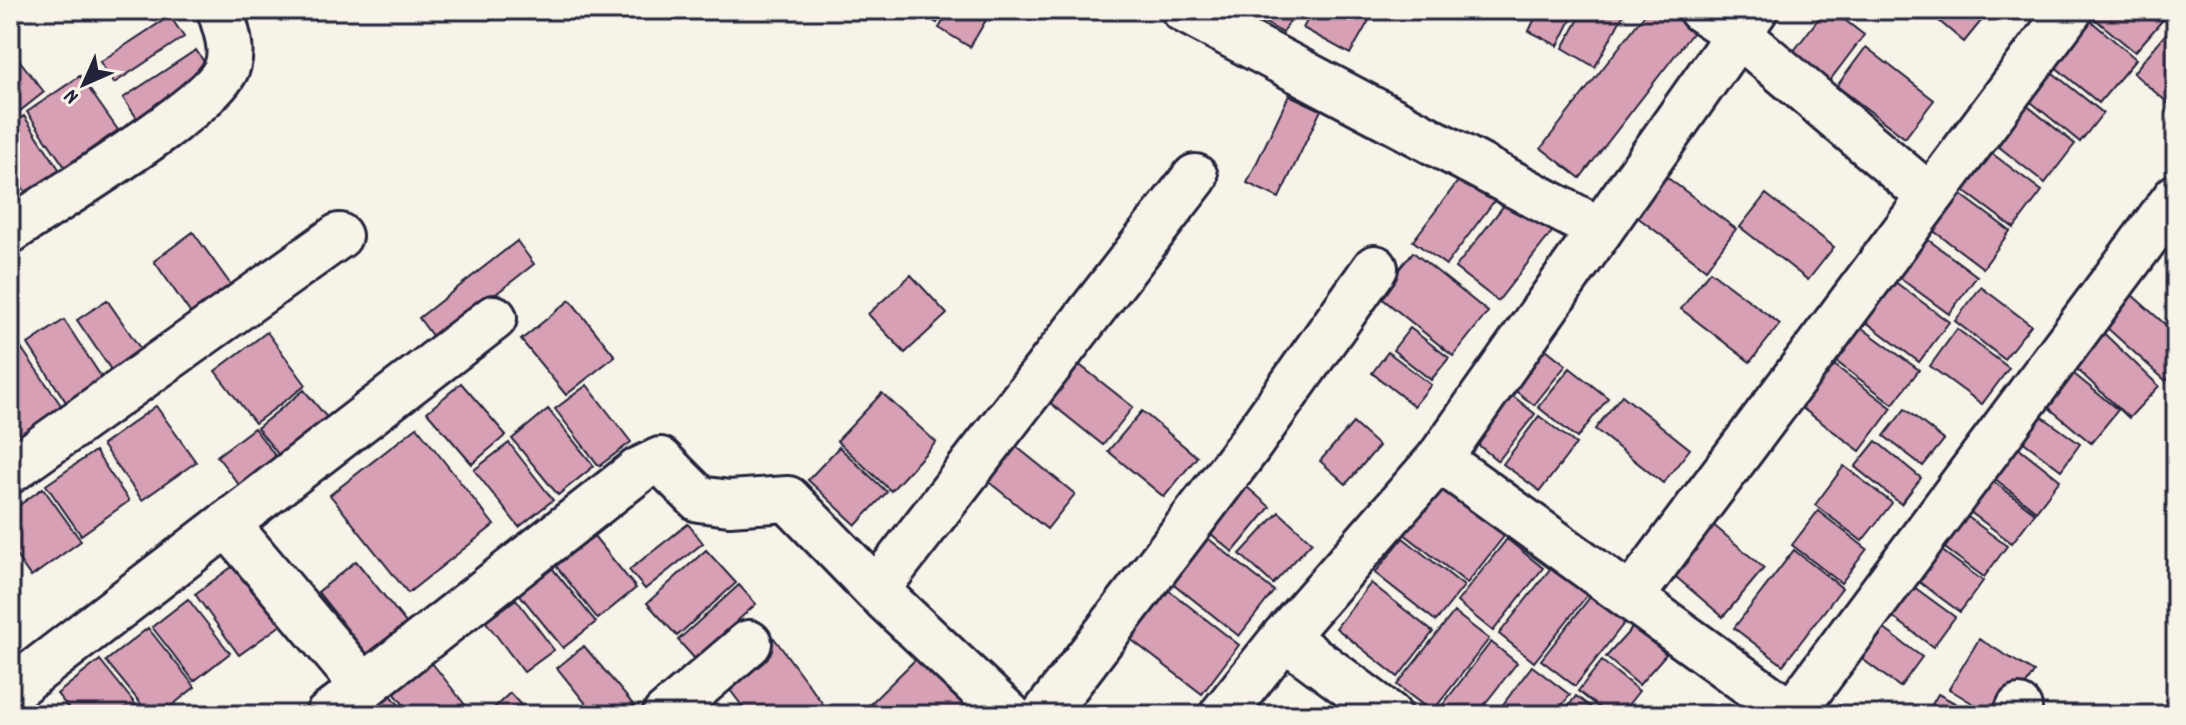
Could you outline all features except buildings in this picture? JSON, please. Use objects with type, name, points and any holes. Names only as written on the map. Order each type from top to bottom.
[{"type":"street","points":[[10,231],[191,108],[220,81],[228,65],[230,42],[220,10]]},
{"type":"street","points":[[1184,10],[1600,230]]},
{"type":"street","points":[[1701,10],[1746,22],[1930,197]]},
{"type":"street","points":[[1631,597],[2070,10]]},
{"type":"street","points":[[1222,715],[1284,637],[1439,459],[1746,22]]},
{"type":"street","points":[[876,590],[1195,177]]},
{"type":"street","points":[[1439,459],[1793,714],[2176,197]]},
{"type":"street","points":[[10,471],[339,236]]},
{"type":"street","points":[[1044,715],[1248,447],[1375,268]]},
{"type":"street","points":[[10,691],[494,318]]},
{"type":"street","points":[[328,715],[639,470],[660,460],[699,499],[729,503],[788,499],[876,590],[1009,715]]},
{"type":"street","points":[[228,525],[364,687]]},
{"type":"street","points":[[1284,637],[1389,715]]},
{"type":"street","points":[[665,715],[710,701],[749,643]]}]
